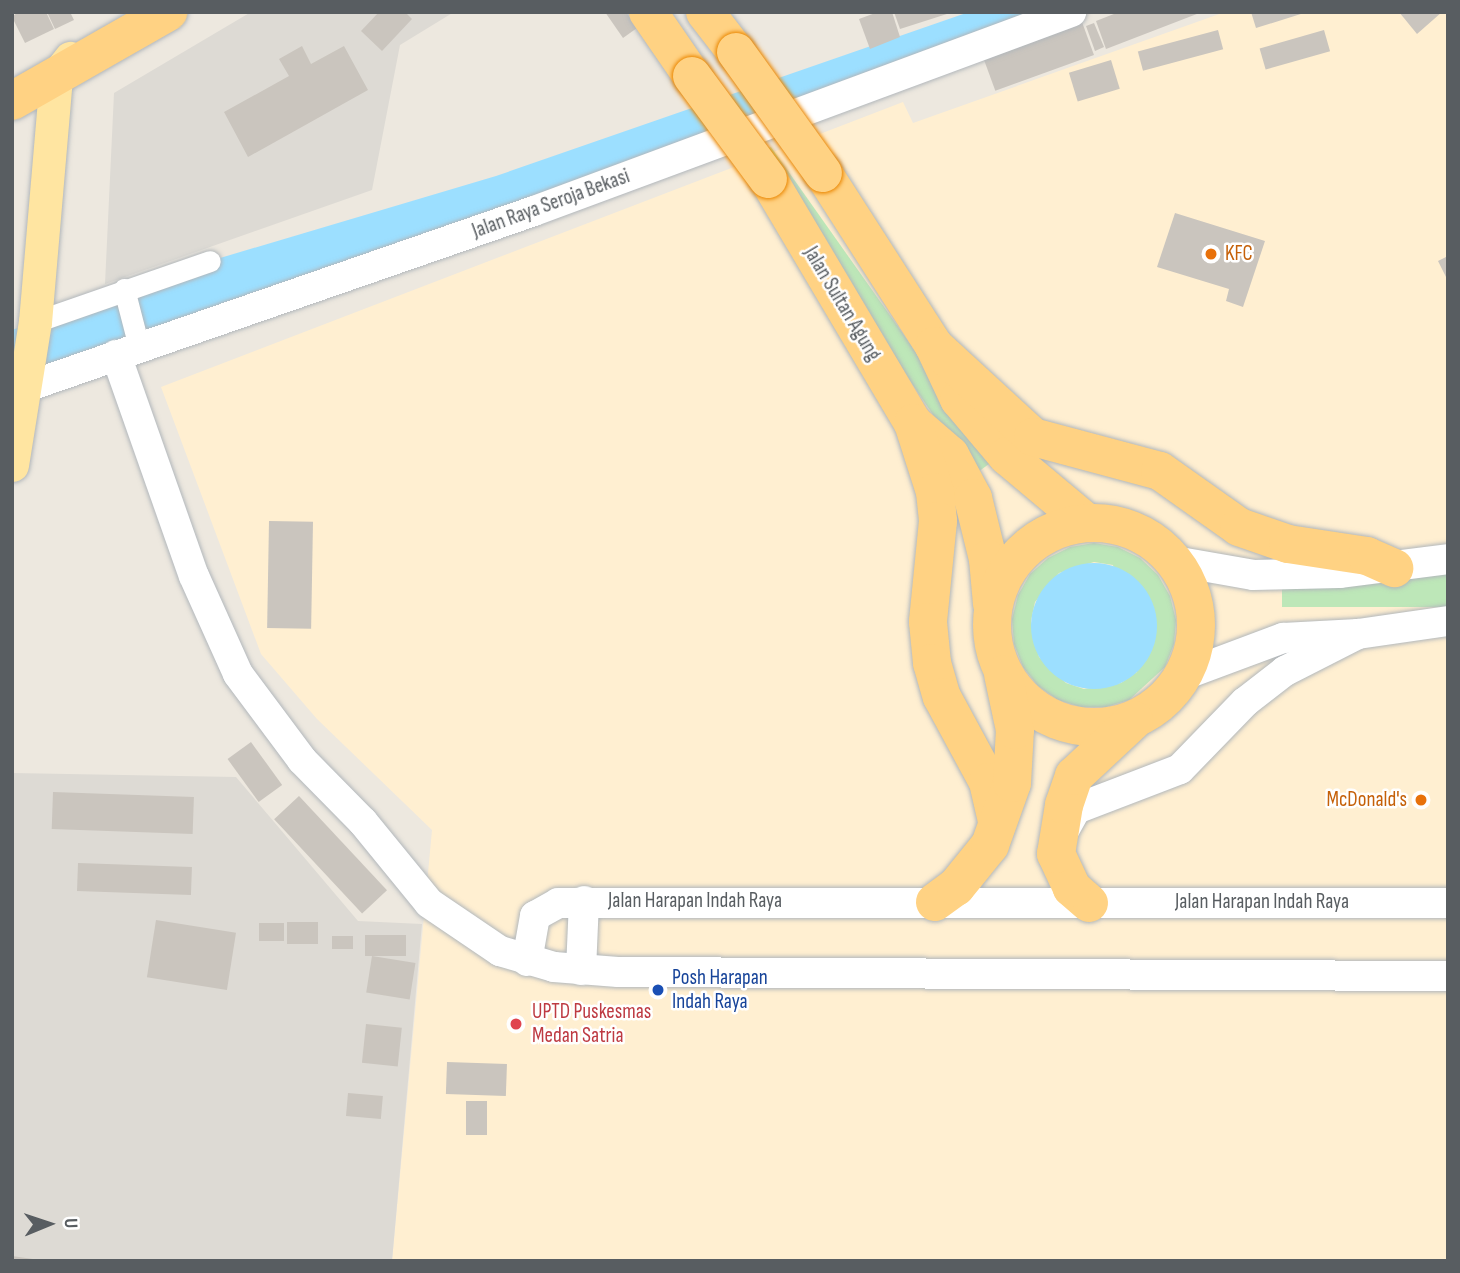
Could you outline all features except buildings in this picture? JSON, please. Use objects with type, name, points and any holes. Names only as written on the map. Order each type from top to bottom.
[{"type":"highway","points":[[12,83],[135,12]]},
{"type":"highway","points":[[12,101],[168,12]]},
{"type":"highway","name":"Jalan Sultan Agung","points":[[648,12],[768,179],[913,424],[950,455],[973,498],[989,559],[993,610]]},
{"type":"highway","points":[[705,12],[822,173],[934,346],[959,399],[1007,456],[1086,522]]},
{"type":"highway","points":[[934,346],[1033,437],[1160,471],[1239,527],[1287,544],[1367,556],[1394,568]]},
{"type":"highway","points":[[913,424],[934,492],[938,522],[928,622],[932,663],[942,697],[988,782],[997,821]]},
{"type":"highway","points":[[934,902],[973,869],[990,845],[1012,783],[1015,730],[1002,668],[993,642],[993,610],[1002,580],[1023,551],[1052,531],[1086,522],[1135,530],[1174,561],[1189,587],[1196,616],[1194,646],[1184,675],[1163,701],[1134,720],[1074,776],[1056,846],[1066,878],[1089,903]]},
{"type":"highway","points":[[1002,668],[1022,698],[1045,715],[1072,726],[1101,727],[1134,720]]},
{"type":"main road","points":[[12,465],[22,384],[36,321],[56,76],[79,46]]},
{"type":"street","name":"Jalan Raya Seroja Bekasi","points":[[22,384],[534,211],[1071,12]]},
{"type":"street","points":[[36,321],[82,308],[124,289],[210,261]]},
{"type":"street","points":[[124,289],[131,348],[190,564],[238,674],[302,760],[363,822],[429,903],[500,951],[527,961],[581,970],[1448,976]]},
{"type":"street","points":[[1174,561],[1253,575],[1394,568],[1448,559]]},
{"type":"street","points":[[1184,675],[1283,638],[1358,634],[1448,621]]},
{"type":"street","points":[[1056,846],[1076,809],[1180,769],[1245,702],[1285,671],[1358,634]]},
{"type":"street","points":[[527,961],[531,925],[540,909],[584,901]]},
{"type":"street","name":"Jalan Harapan Indah Raya","points":[[581,970],[584,901],[1448,903]]},
{"type":"shaded area","points":[[251,12],[454,12],[400,45],[372,190],[105,284],[114,93]]},
{"type":"shaded area","points":[[1225,12],[1448,12],[1448,1261],[392,1261],[432,830],[317,719],[261,654],[161,387],[903,102],[913,123]]},
{"type":"shaded area","points":[[12,773],[236,777],[358,921],[422,924],[392,1261],[12,1261]]},
{"type":"green space","points":[[771,147],[993,461],[974,475],[755,153]]},
{"type":"green space","points":[[1094,543],[1118,547],[1140,558],[1158,575],[1170,596],[1176,620],[1174,644],[1165,667],[1129,700],[1106,707],[1081,707],[1058,700],[1038,686],[1023,667],[1014,644],[1012,619],[1018,595],[1030,574],[1048,558],[1070,547]],"holes":[[[1094,562],[1113,565],[1137,672],[1121,683],[1084,689],[1066,683],[1039,657],[1031,621],[1035,602],[1059,573]]]},
{"type":"green space","points":[[1282,568],[1448,568],[1448,607],[1282,607]]},
{"type":"water","points":[[969,12],[1073,12],[12,392],[12,330],[210,261],[496,176]]},
{"type":"water","points":[[1094,563],[1118,568],[1138,582],[1152,602],[1157,626],[1152,650],[1138,670],[1118,684],[1094,689],[1070,684],[1050,670],[1036,650],[1031,626],[1036,602],[1050,582],[1070,568]]},
{"type":"place","name":"KFC","points":[[1211,254]]},
{"type":"place","name":"McDonald's","points":[[1421,800]]},
{"type":"place","name":"Posh Harapan Indah Raya","points":[[658,990]]},
{"type":"place","name":"UPTD Puskesmas Medan Satria","points":[[516,1024]]}]
